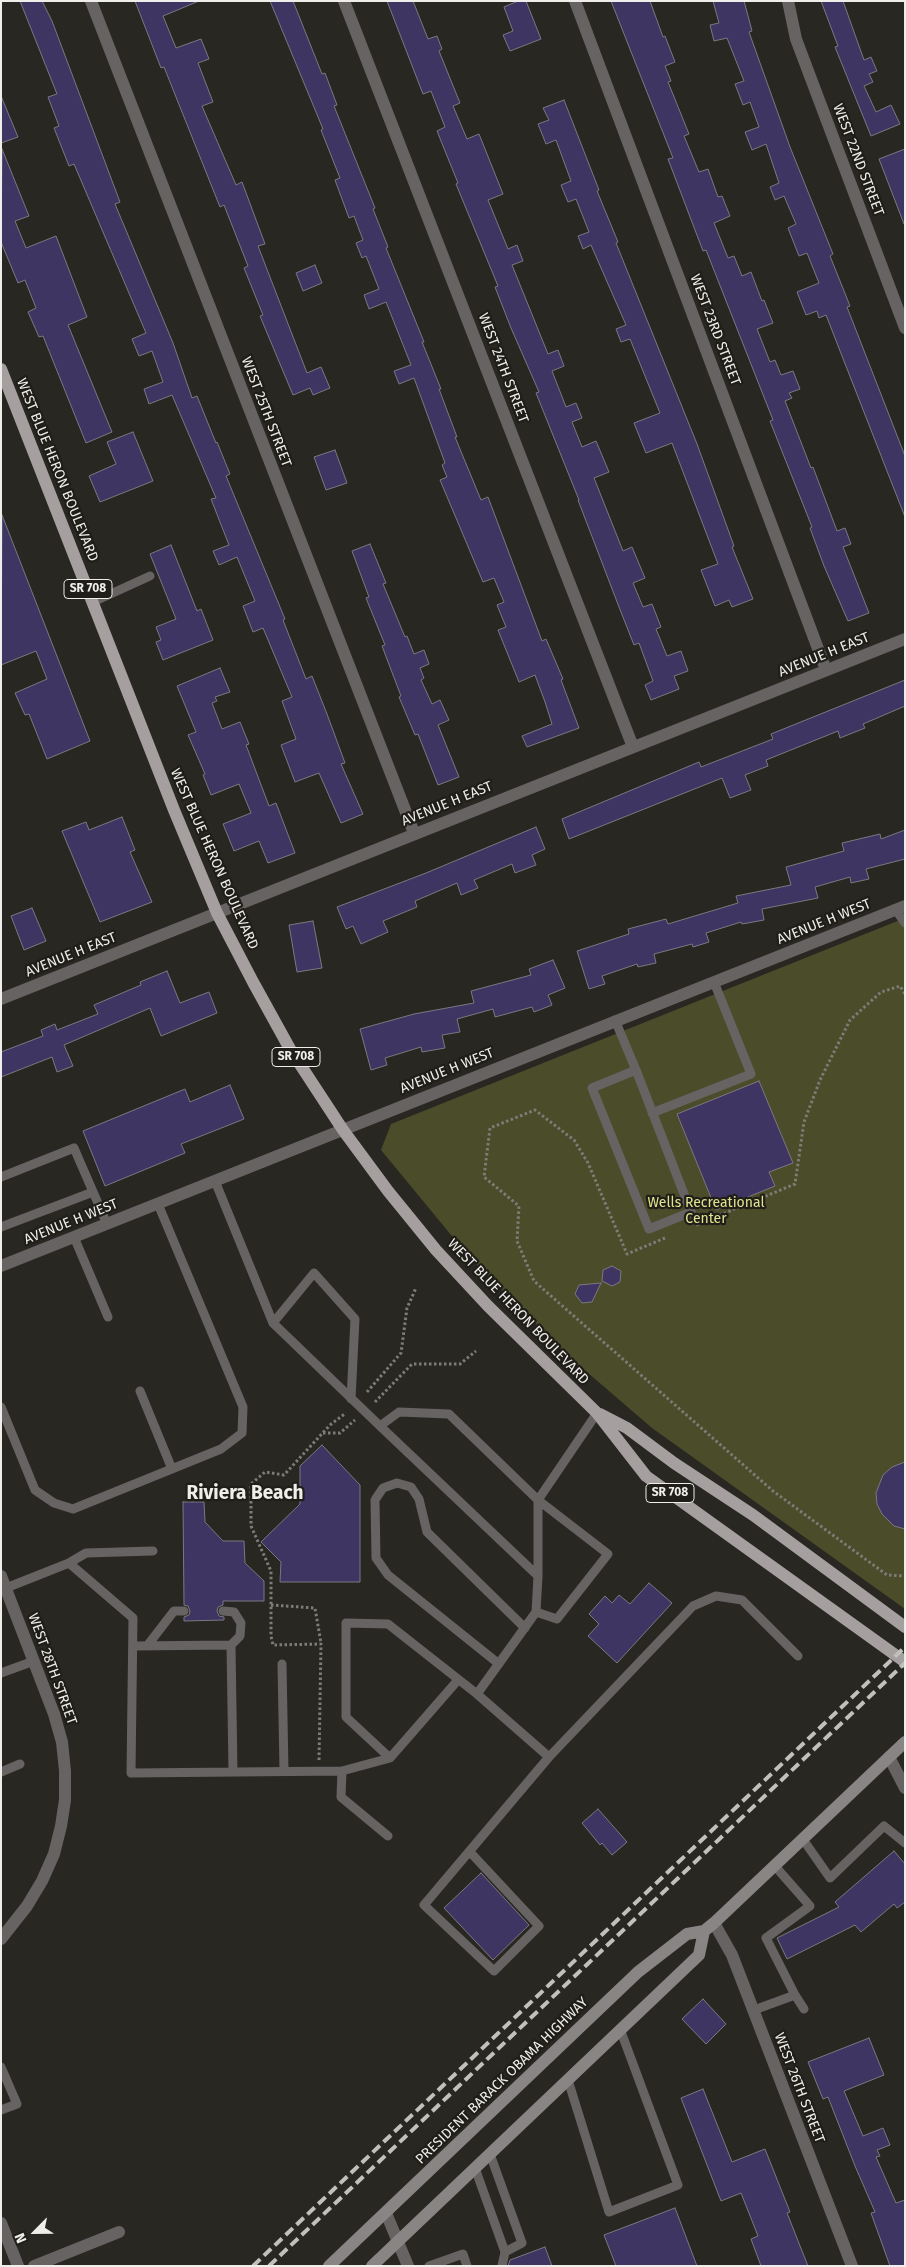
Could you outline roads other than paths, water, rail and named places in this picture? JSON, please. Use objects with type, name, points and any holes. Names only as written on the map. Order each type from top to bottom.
[{"type":"main road","name":"WEST BLUE HERON BOULEVARD","points":[[1,370],[170,801],[217,913],[290,1049],[343,1130],[388,1191],[436,1250],[495,1313],[597,1413],[646,1476],[905,1662]]},
{"type":"main road","name":"WEST BLUE HERON BOULEVARD","points":[[597,1413],[627,1428],[674,1463],[753,1515],[905,1627]]},
{"type":"main road","name":"PRESIDENT BARACK OBAMA HIGHWAY","points":[[329,2266],[638,1972],[688,1934],[704,1931],[714,1923],[905,1742]]},
{"type":"main road","points":[[372,2266],[699,1955],[704,1931]]},
{"type":"street","name":"WEST 25TH STREET","points":[[91,1],[414,834]]},
{"type":"street","name":"WEST 24TH STREET","points":[[344,1],[633,747]]},
{"type":"street","name":"WEST 23RD STREET","points":[[575,1],[826,670]]},
{"type":"street","name":"WEST 22ND STREET","points":[[788,1],[796,39],[905,328]]},
{"type":"street","name":"AVENUE H EAST","points":[[1,999],[905,638]]},
{"type":"street","name":"AVENUE H WEST","points":[[1,1266],[900,908]]},
{"type":"street","name":"WEST 28TH STREET","points":[[1,1939],[27,1906],[42,1881],[54,1854],[65,1800],[62,1742],[54,1714],[4,1588]]},
{"type":"street","points":[[889,1757],[905,1788]]},
{"type":"street","name":"WEST 26TH STREET","points":[[714,1923],[732,1955],[852,2266]]},
{"type":"street","points":[[386,2213],[408,2266]]},
{"type":"street","points":[[1,2223],[18,2266]]},
{"type":"street","points":[[42,2264],[119,2232]]},
{"type":"lane","points":[[93,602],[150,576]]},
{"type":"lane","points":[[900,908],[905,923]]},
{"type":"lane","points":[[652,1114],[751,1074],[714,982]]},
{"type":"lane","points":[[615,1020],[636,1070],[691,1212],[649,1229],[592,1088],[636,1070]]},
{"type":"lane","points":[[1,1177],[74,1148],[107,1224]]},
{"type":"lane","points":[[215,1181],[273,1323],[538,1576]]},
{"type":"lane","points":[[1,1228],[93,1192]]},
{"type":"lane","points":[[1,1406],[35,1490],[54,1503],[73,1509],[221,1449],[242,1433],[243,1407],[158,1204]]},
{"type":"lane","points":[[74,1237],[108,1317]]},
{"type":"lane","points":[[273,1323],[314,1273],[355,1319],[351,1399]]},
{"type":"lane","points":[[140,1391],[172,1469]]},
{"type":"lane","points":[[380,1426],[399,1412],[449,1414],[538,1500],[608,1554],[557,1619],[536,1612]]},
{"type":"lane","points":[[477,1694],[536,1612],[538,1500],[597,1413]]},
{"type":"lane","points":[[499,1664],[388,1575],[376,1558],[375,1500],[384,1488],[398,1483],[411,1487],[419,1500],[427,1532],[525,1628]]},
{"type":"lane","points":[[4,1588],[69,1563],[86,1553],[153,1551]]},
{"type":"lane","points":[[69,1563],[133,1618],[131,1773],[342,1771],[390,1758],[458,1680]]},
{"type":"lane","points":[[470,1852],[539,1926],[494,1971],[424,1905],[549,1757],[693,1606],[716,1596],[742,1600],[798,1656]]},
{"type":"lane","points":[[147,1646],[174,1611],[184,1611]]},
{"type":"lane","points":[[133,1646],[231,1645],[240,1636],[241,1623],[234,1612],[224,1611]]},
{"type":"lane","points":[[390,1758],[346,1718],[346,1624],[388,1624],[477,1694],[549,1757]]},
{"type":"lane","points":[[231,1645],[233,1772]]},
{"type":"lane","points":[[1,1673],[34,1661]]},
{"type":"lane","points":[[282,1664],[284,1771]]},
{"type":"lane","points":[[1,1772],[20,1764]]},
{"type":"lane","points":[[342,1771],[341,1798],[388,1836]]},
{"type":"lane","points":[[802,1838],[830,1878],[884,1826],[905,1843]]},
{"type":"lane","points":[[774,1865],[810,1906],[766,1938],[804,2009]]},
{"type":"lane","points":[[754,2010],[795,1995]]},
{"type":"lane","points":[[568,2080],[608,2212],[678,2185],[620,2029]]},
{"type":"lane","points":[[1,2067],[17,2104],[1,2110]]},
{"type":"lane","points":[[490,2154],[522,2243],[505,2252]]},
{"type":"lane","points":[[475,2168],[505,2252],[502,2266]]},
{"type":"lane","points":[[429,2266],[463,2254],[467,2266]]},
{"type":"railway","points":[[253,2266],[905,1647]]},
{"type":"railway","points":[[269,2266],[905,1663]]},
{"type":"district","name":"Riviera Beach","points":[[245,1494]]},
{"type":"park label","name":"Wells Recreational Center","points":[[706,1212]]}]
